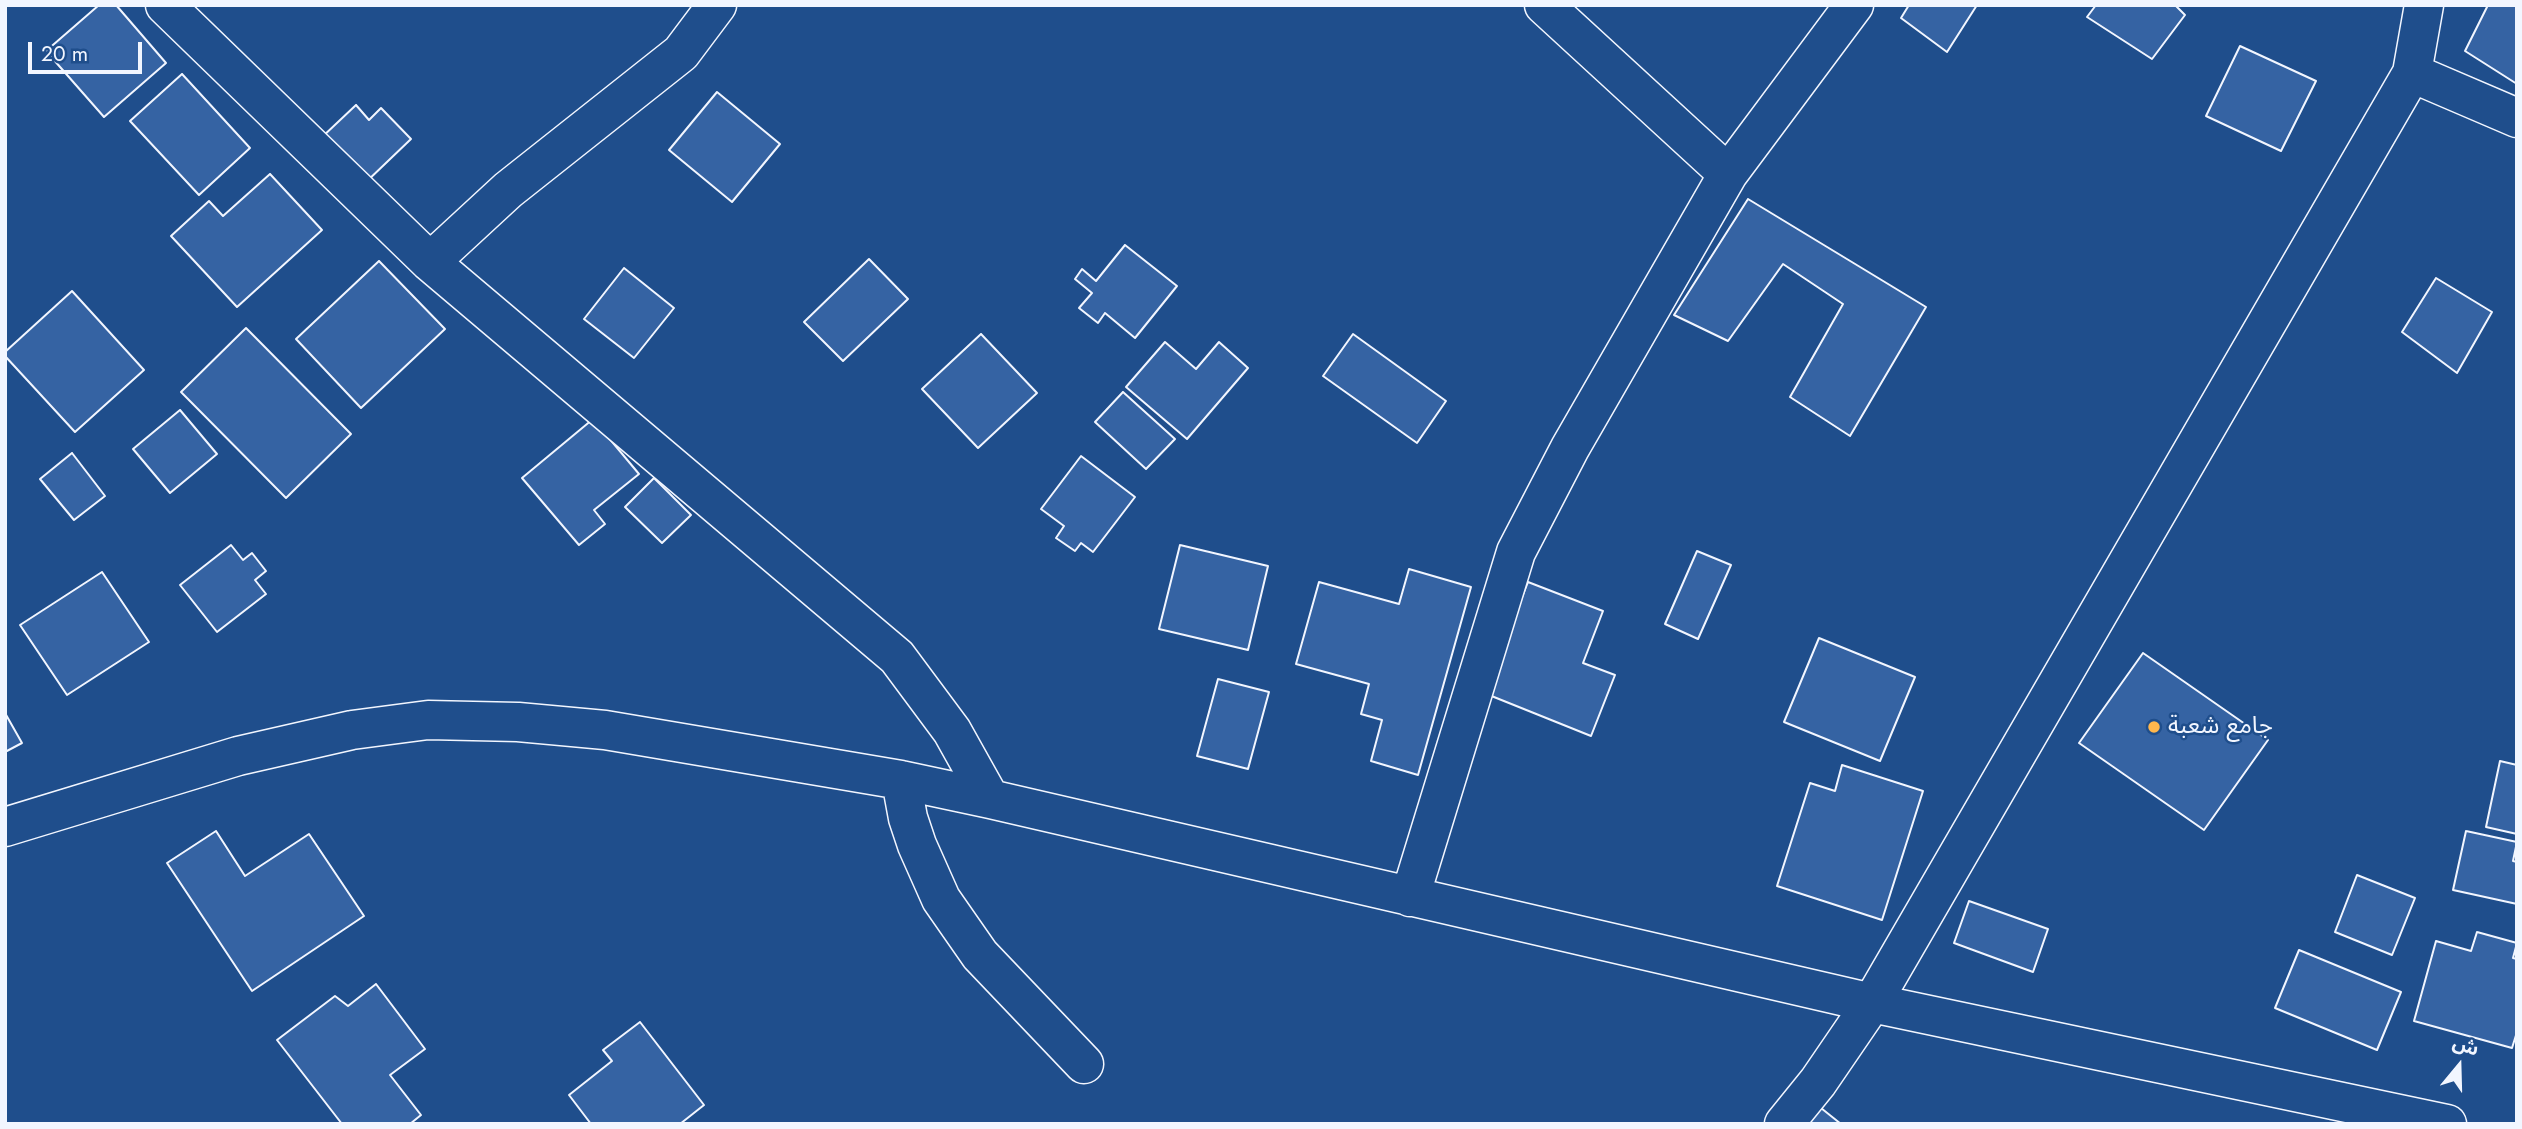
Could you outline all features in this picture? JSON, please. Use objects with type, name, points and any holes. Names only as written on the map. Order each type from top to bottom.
[{"type":"street","points":[[165,5],[430,262],[897,657],[952,731],[990,799]]},
{"type":"street","points":[[430,262],[508,190],[681,53],[716,5]]},
{"type":"street","points":[[1544,5],[1728,174]]},
{"type":"street","points":[[1410,897],[1516,552],[1570,448],[1728,174],[1854,5]]},
{"type":"street","points":[[1784,1124],[1818,1082],[1872,1003],[2413,73],[2424,5]]},
{"type":"street","points":[[2413,73],[2517,118]]},
{"type":"street","points":[[5,827],[238,756],[352,730],[428,720],[518,722],[605,730],[901,780],[990,799],[1872,1003],[2405,1120],[2447,1124]]},
{"type":"street","points":[[901,780],[908,818],[917,845],[941,899],[980,955],[1084,1064]]},
{"type":"building","points":[[99,5],[116,5],[166,63],[104,117],[46,51]]},
{"type":"building","points":[[1909,5],[1977,5],[1947,52],[1901,18]]},
{"type":"building","points":[[2096,5],[2175,5],[2185,15],[2152,59],[2087,17]]},
{"type":"building","points":[[2488,5],[2517,5],[2517,84],[2465,51]]},
{"type":"building","points":[[2240,46],[2316,81],[2281,151],[2206,116]]},
{"type":"building","points":[[182,74],[250,148],[199,195],[130,121]]},
{"type":"building","points":[[717,92],[780,144],[732,202],[669,150]]},
{"type":"building","points":[[356,105],[369,120],[381,108],[411,139],[364,184],[320,139]]},
{"type":"building","points":[[270,174],[322,230],[237,307],[171,236],[209,201],[223,216]]},
{"type":"building","points":[[1748,199],[1926,307],[1850,436],[1790,397],[1843,304],[1783,264],[1728,341],[1674,315]]},
{"type":"building","points":[[1125,245],[1177,286],[1135,338],[1105,313],[1098,323],[1079,308],[1092,293],[1075,279],[1082,269],[1096,281]]},
{"type":"building","points":[[869,259],[908,299],[843,361],[804,322]]},
{"type":"building","points":[[379,261],[445,329],[361,408],[296,339]]},
{"type":"building","points":[[624,268],[674,308],[634,358],[584,319]]},
{"type":"building","points":[[2436,278],[2492,312],[2457,373],[2402,332]]},
{"type":"building","points":[[72,291],[144,370],[75,432],[5,356],[5,352]]},
{"type":"building","points":[[246,328],[351,434],[286,498],[181,392]]},
{"type":"building","points":[[981,334],[1037,393],[978,448],[922,389]]},
{"type":"building","points":[[1353,334],[1446,401],[1417,443],[1323,376]]},
{"type":"building","points":[[1165,342],[1196,369],[1219,342],[1248,368],[1187,439],[1126,387]]},
{"type":"building","points":[[1123,392],[1175,439],[1146,469],[1095,422]]},
{"type":"building","points":[[180,410],[217,454],[170,493],[133,449]]},
{"type":"building","points":[[593,419],[639,474],[594,510],[605,524],[579,545],[522,478]]},
{"type":"building","points":[[72,453],[105,496],[74,520],[40,479]]},
{"type":"building","points":[[1081,456],[1135,497],[1093,552],[1081,543],[1075,551],[1056,538],[1064,526],[1041,509]]},
{"type":"building","points":[[654,478],[691,515],[662,543],[625,507]]},
{"type":"building","points":[[231,545],[243,560],[252,553],[266,571],[255,580],[266,594],[217,632],[180,585]]},
{"type":"building","points":[[1180,545],[1268,566],[1248,650],[1159,629]]},
{"type":"building","points":[[1697,551],[1731,565],[1698,639],[1665,624]]},
{"type":"building","points":[[1409,569],[1471,587],[1418,775],[1371,761],[1382,720],[1361,714],[1369,684],[1296,664],[1319,582],[1399,604]]},
{"type":"building","points":[[102,572],[149,642],[67,695],[20,625]]},
{"type":"building","points":[[1528,582],[1603,611],[1583,663],[1615,675],[1591,736],[1484,693]]},
{"type":"building","points":[[1819,638],[1915,677],[1880,761],[1784,722]]},
{"type":"building","points":[[2143,653],[2268,740],[2204,830],[2079,743]]},
{"type":"building","points":[[1218,679],[1269,692],[1248,769],[1197,756]]},
{"type":"building","points":[[5,713],[22,743],[5,752]]},
{"type":"building","points":[[2500,761],[2517,765],[2517,834],[2486,827]]},
{"type":"building","points":[[1842,765],[1923,791],[1882,920],[1777,886],[1810,783],[1835,791]]},
{"type":"building","points":[[216,831],[245,876],[309,834],[364,916],[252,991],[167,863]]},
{"type":"building","points":[[2466,831],[2517,842],[2513,861],[2517,862],[2517,904],[2453,890]]},
{"type":"building","points":[[2357,875],[2415,898],[2392,955],[2335,932]]},
{"type":"building","points":[[1969,901],[2048,929],[2033,972],[1954,943]]},
{"type":"building","points":[[2477,932],[2517,943],[2513,958],[2517,959],[2517,1032],[2512,1048],[2414,1021],[2436,941],[2471,951]]},
{"type":"building","points":[[2299,950],[2401,992],[2377,1050],[2275,1008]]},
{"type":"building","points":[[376,984],[425,1049],[390,1075],[421,1115],[410,1124],[342,1124],[277,1040],[335,996],[348,1006]]},
{"type":"building","points":[[640,1022],[704,1105],[680,1124],[591,1124],[569,1095],[612,1061],[603,1050]]},
{"type":"building","points":[[1821,1108],[1841,1124],[1808,1124]]},
{"type":"place","name":"جامع شعبة","points":[[2154,727]]}]
